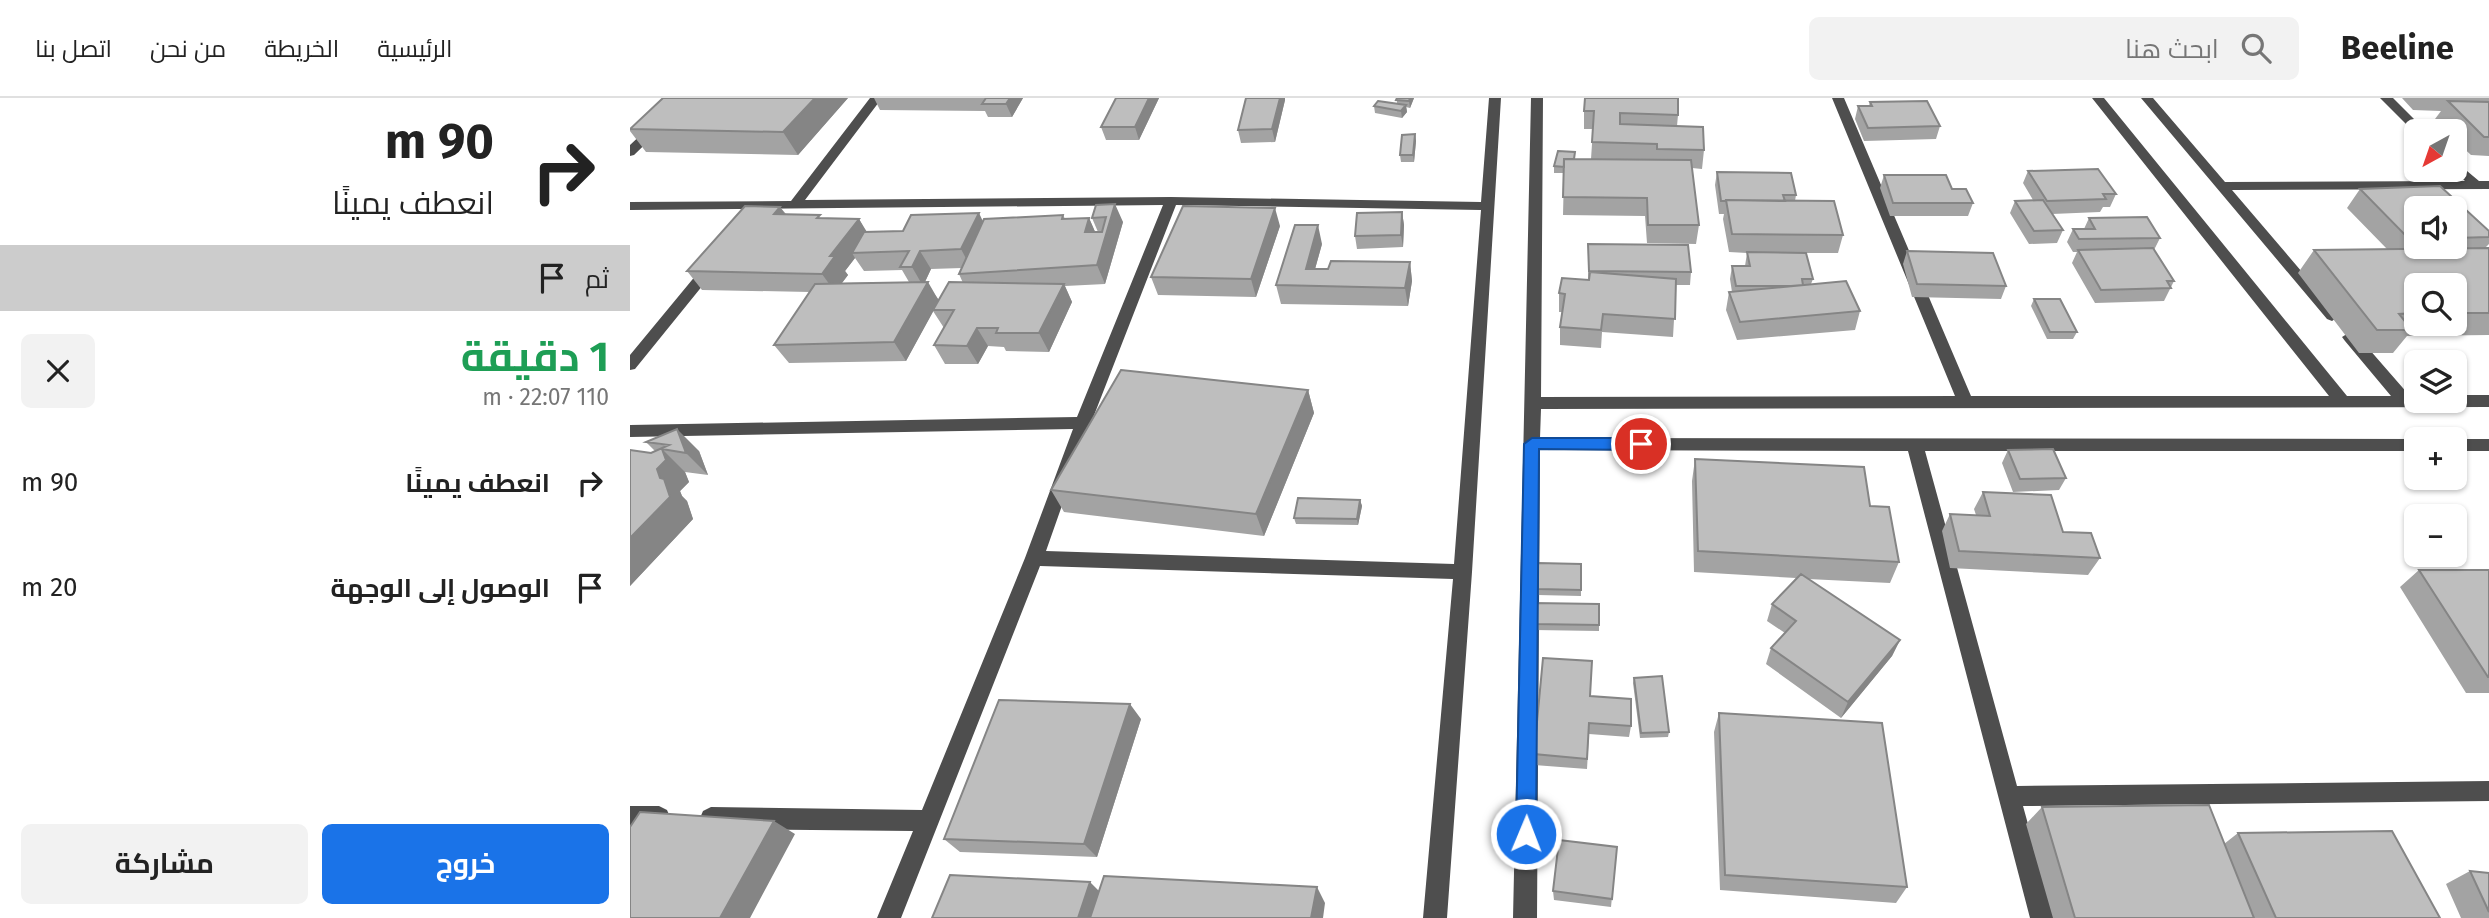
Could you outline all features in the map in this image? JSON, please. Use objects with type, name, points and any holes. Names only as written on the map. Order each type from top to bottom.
[{"type":"street","points":[[630,152],[687,98]]},
{"type":"street","points":[[795,204],[876,98]]},
{"type":"street","points":[[1435,918],[1463,572],[1495,98]]},
{"type":"street","points":[[1525,918],[1537,98]]},
{"type":"street","points":[[1838,98],[1965,402]]},
{"type":"street","points":[[2098,98],[2342,401]]},
{"type":"street","points":[[2147,98],[2404,400]]},
{"type":"street","points":[[2386,98],[2408,119]]},
{"type":"street","points":[[2468,174],[2483,185]]},
{"type":"street","points":[[2222,186],[2483,185]]},
{"type":"street","points":[[889,918],[1034,558],[1083,424],[1171,201]]},
{"type":"street","points":[[630,206],[756,212],[795,204],[1171,201],[1488,206]]},
{"type":"street","points":[[630,365],[717,259]]},
{"type":"street","points":[[1532,403],[2404,401]]},
{"type":"street","points":[[2467,401],[2489,401]]},
{"type":"street","points":[[630,431],[1083,424]]},
{"type":"street","points":[[1532,444],[2404,445]]},
{"type":"street","points":[[1915,444],[2042,918]]},
{"type":"street","points":[[2467,445],[2489,445]]},
{"type":"street","points":[[1034,558],[1463,572]]},
{"type":"street","points":[[2009,796],[2489,791]]},
{"type":"street","points":[[630,817],[928,821]]},
{"type":"building","points":[[663,98],[815,98],[783,132],[630,129]]},
{"type":"building","points":[[986,98],[1010,98],[1006,104],[982,104]]},
{"type":"building","points":[[1116,98],[1149,98],[1135,127],[1101,127]]},
{"type":"building","points":[[1246,98],[1280,98],[1272,129],[1238,130]]},
{"type":"building","points":[[1410,98],[1409,101],[1396,100]]},
{"type":"building","points":[[1585,98],[1678,98],[1678,115],[1620,113],[1620,124],[1703,127],[1704,150],[1657,149],[1657,144],[1592,142],[1594,111],[1584,111]]},
{"type":"building","points":[[1378,101],[1406,105],[1401,111],[1374,106]]},
{"type":"building","points":[[1927,101],[1940,126],[1868,128],[1858,106],[1872,106],[1870,102]]},
{"type":"building","points":[[2448,101],[2489,102],[2489,137],[2484,137]]},
{"type":"building","points":[[1415,134],[1413,155],[1400,155],[1402,135]]},
{"type":"building","points":[[1558,151],[1575,152],[1574,159],[1564,159],[1564,167],[1554,166]]},
{"type":"building","points":[[1564,159],[1691,160],[1699,225],[1648,225],[1647,198],[1563,197]]},
{"type":"building","points":[[2098,169],[2116,194],[2103,194],[2106,199],[2047,201],[2028,171]]},
{"type":"building","points":[[1717,172],[1791,173],[1796,195],[1783,195],[1785,201],[1721,201]]},
{"type":"building","points":[[1884,175],[1946,175],[1952,189],[1966,189],[1973,203],[1893,203]]},
{"type":"building","points":[[2440,186],[2451,196],[2404,196],[2404,234],[2360,189]]},
{"type":"building","points":[[1726,200],[1834,201],[1843,235],[1732,234]]},
{"type":"building","points":[[2043,200],[2063,230],[2034,231],[2015,201]]},
{"type":"building","points":[[1115,204],[1097,265],[959,274],[984,219],[1063,215],[1062,219],[1089,218],[1085,232],[1102,232],[1106,217],[1092,218],[1096,205]]},
{"type":"building","points":[[745,206],[780,207],[774,214],[859,219],[830,256],[835,256],[822,274],[687,271]]},
{"type":"building","points":[[1183,206],[1275,208],[1251,279],[1151,277]]},
{"type":"building","points":[[2467,211],[2489,231],[2489,237],[2467,238]]},
{"type":"building","points":[[1402,212],[1401,235],[1355,236],[1357,213]]},
{"type":"building","points":[[979,213],[961,249],[920,251],[912,267],[900,267],[909,251],[852,253],[864,232],[903,231],[911,215]]},
{"type":"building","points":[[2147,217],[2160,238],[2079,239],[2073,229],[2095,229],[2089,218]]},
{"type":"building","points":[[1295,225],[1318,225],[1306,269],[1328,269],[1331,261],[1410,262],[1405,288],[1276,285]]},
{"type":"building","points":[[1588,244],[1688,245],[1691,272],[1589,271]]},
{"type":"building","points":[[2153,248],[2174,281],[2167,281],[2171,288],[2101,290],[2078,250]]},
{"type":"building","points":[[2467,248],[2489,248],[2489,313],[2467,313],[2467,273],[2404,273],[2404,314],[2399,314],[2404,320],[2404,330],[2377,330],[2314,250],[2404,249],[2404,259],[2467,259]]},
{"type":"building","points":[[1907,251],[1993,253],[2006,286],[1917,284]]},
{"type":"building","points":[[1747,252],[1806,253],[1813,279],[1802,279],[1803,285],[1736,286],[1732,266],[1750,266]]},
{"type":"building","points":[[1590,272],[1676,279],[1675,319],[1603,314],[1601,330],[1560,327],[1565,294],[1559,293],[1562,278],[1589,280]]},
{"type":"building","points":[[1846,281],[1860,311],[1740,322],[1729,292]]},
{"type":"building","points":[[928,282],[894,342],[774,345],[815,284]]},
{"type":"building","points":[[949,282],[1064,284],[1039,333],[996,333],[998,328],[977,328],[967,346],[934,345],[954,310],[933,310]]},
{"type":"building","points":[[2034,299],[2060,299],[2077,332],[2050,332]]},
{"type":"building","points":[[1121,370],[1308,390],[1256,514],[1051,490]]},
{"type":"building","points":[[677,429],[686,453],[662,449],[666,460],[657,469],[660,478],[664,479],[670,497],[630,538],[630,450],[651,453],[669,445],[646,442]]},
{"type":"building","points":[[2053,449],[2066,478],[2020,479],[2008,450]]},
{"type":"building","points":[[1695,459],[1864,467],[1870,506],[1889,507],[1899,562],[1698,551]]},
{"type":"building","points":[[1983,492],[2051,495],[2063,532],[2091,533],[2100,558],[1959,551],[1950,514],[1990,516]]},
{"type":"building","points":[[1298,498],[1360,500],[1357,519],[1294,518]]},
{"type":"building","points":[[1538,563],[1581,564],[1581,590],[1538,589]]},
{"type":"building","points":[[2419,570],[2489,570],[2489,677],[2488,677]]},
{"type":"building","points":[[1801,574],[1900,640],[1848,702],[1771,648],[1796,621],[1772,604]]},
{"type":"building","points":[[1534,603],[1599,604],[1599,625],[1534,624]]},
{"type":"building","points":[[1543,658],[1592,661],[1590,696],[1631,699],[1631,726],[1589,723],[1587,759],[1534,754]]},
{"type":"building","points":[[1662,676],[1669,732],[1641,733],[1634,678]]},
{"type":"building","points":[[999,700],[1130,704],[1084,844],[944,839]]},
{"type":"building","points":[[1719,713],[1882,723],[1907,887],[1725,875]]},
{"type":"building","points":[[2209,805],[2254,918],[2075,918],[2042,807]]},
{"type":"building","points":[[640,812],[774,821],[720,918],[630,918],[630,827]]},
{"type":"building","points":[[2392,831],[2440,918],[2276,918],[2238,833]]},
{"type":"building","points":[[1559,840],[1617,847],[1612,899],[1553,891]]},
{"type":"building","points":[[2470,871],[2489,873],[2489,912]]},
{"type":"building","points":[[950,875],[1090,882],[1078,918],[932,918]]},
{"type":"building","points":[[1104,876],[1317,887],[1311,918],[1090,918]]},
{"type":"route","points":[[1526,834],[1532,444],[1641,444]]}]
